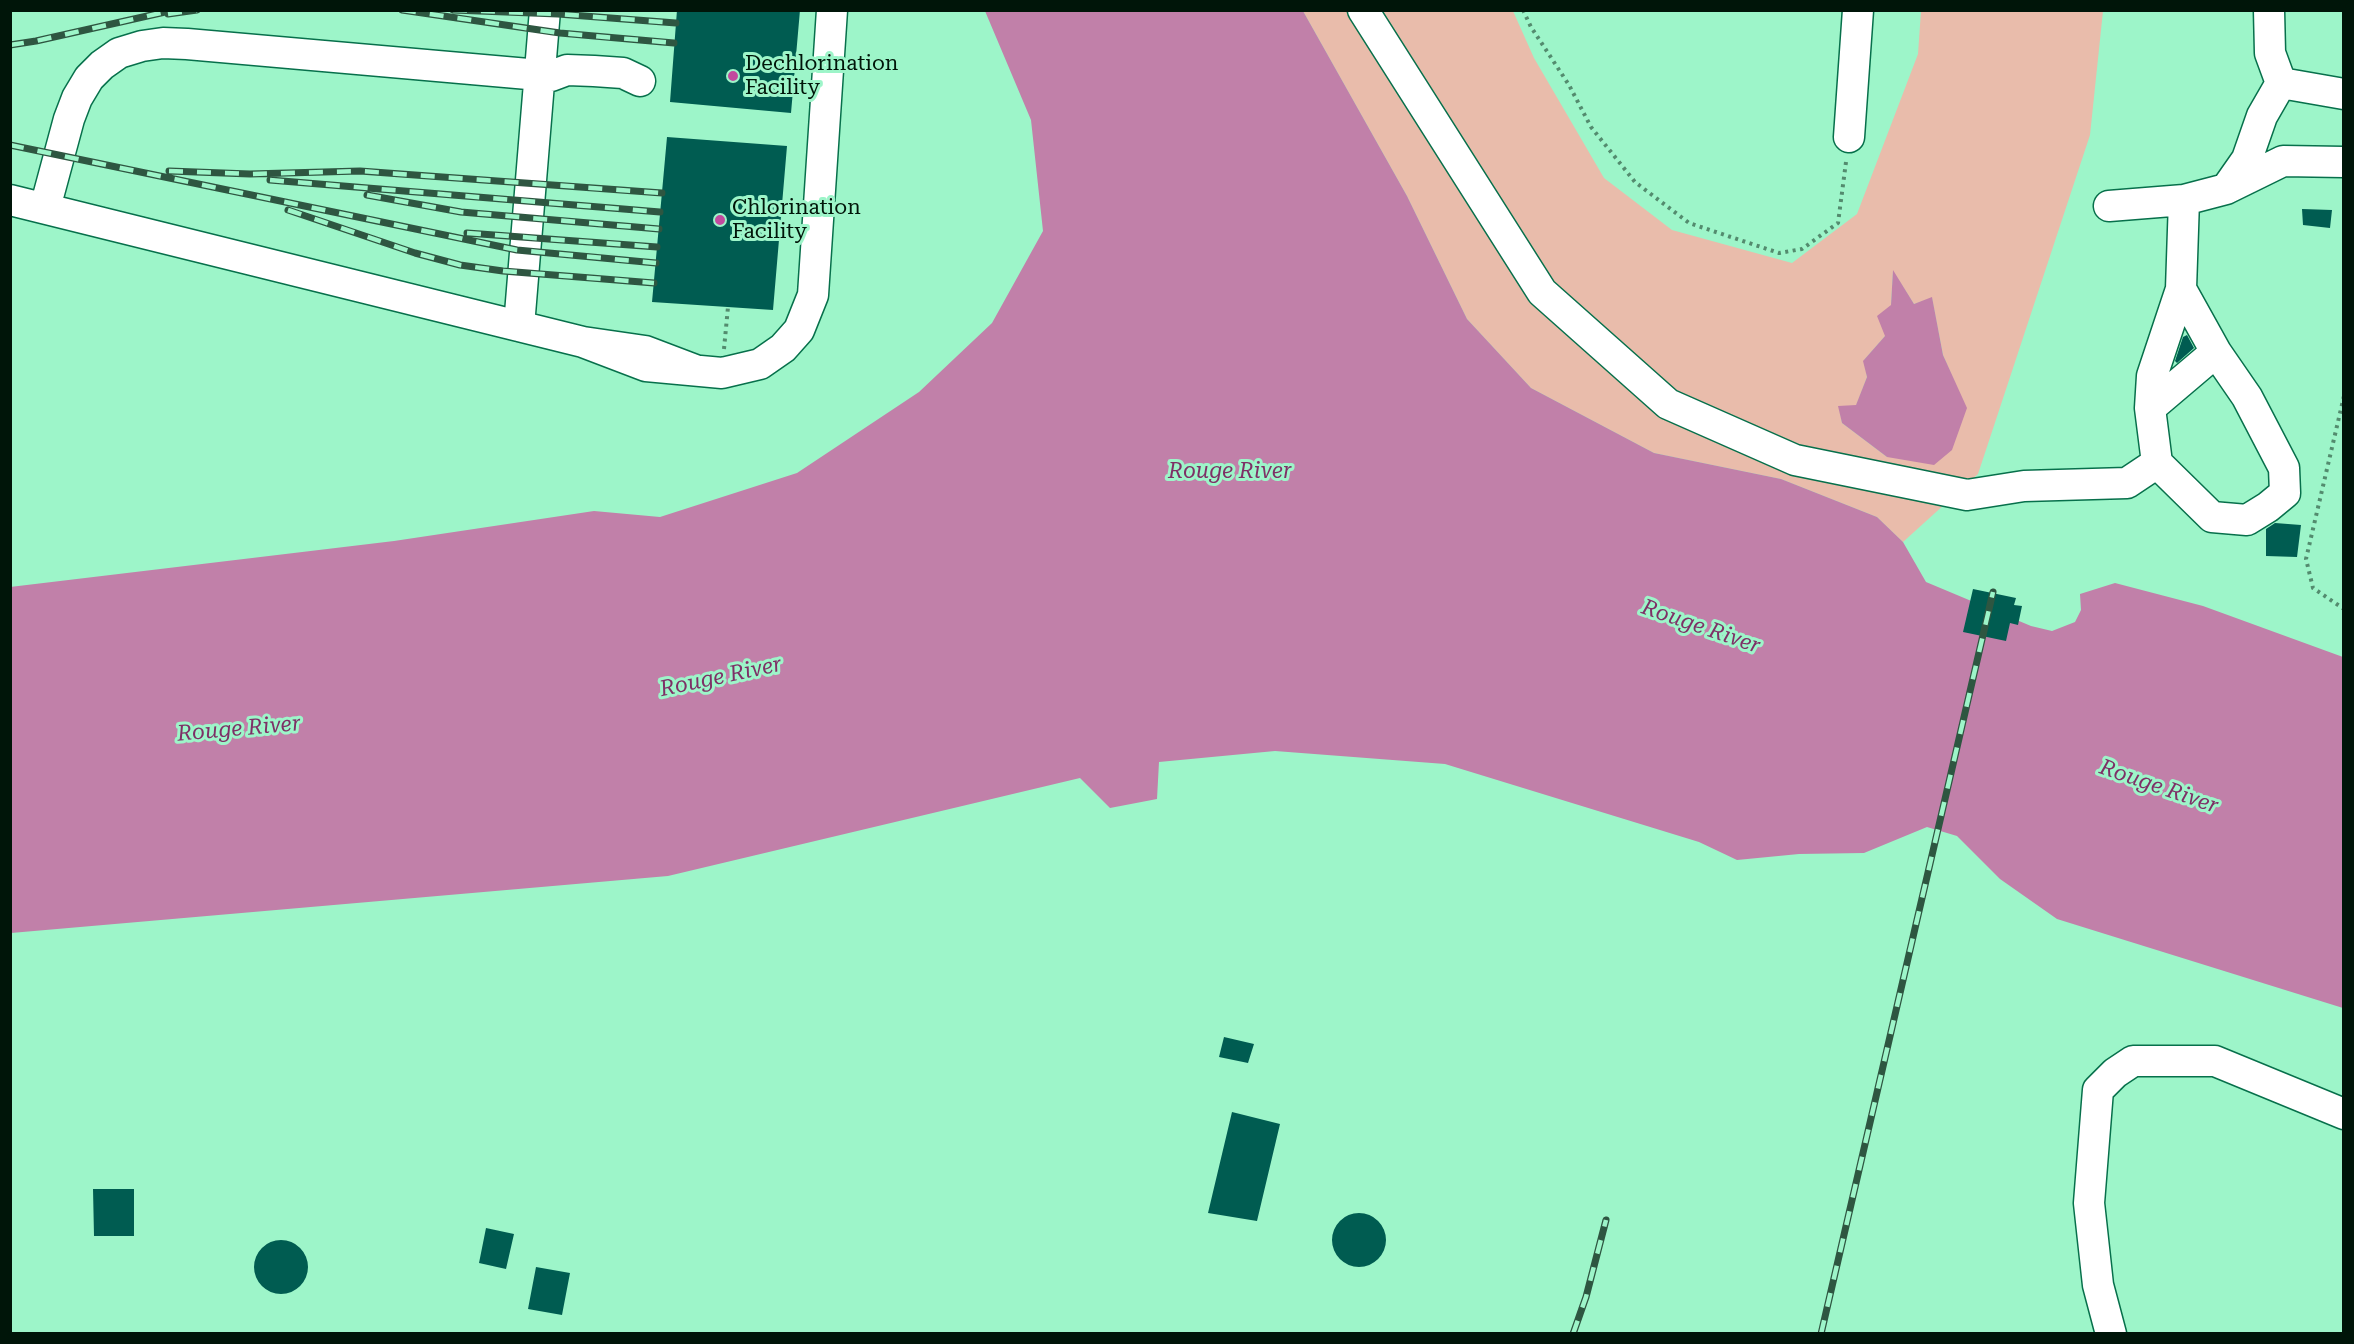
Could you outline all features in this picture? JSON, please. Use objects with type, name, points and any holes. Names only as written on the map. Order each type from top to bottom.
[{"type":"lane","points":[[519,326],[545,75],[545,10]]},
{"type":"lane","points":[[10,200],[583,342],[645,351],[709,372],[750,368],[773,357],[792,339],[809,309],[815,281],[832,10]]},
{"type":"lane","points":[[1363,10],[1542,292],[1668,404],[1795,460],[1967,495],[2025,486],[2127,483],[2157,463]]},
{"type":"lane","points":[[1849,137],[1858,10]]},
{"type":"lane","points":[[2269,10],[2270,53],[2282,83]]},
{"type":"lane","points":[[45,208],[69,119],[77,98],[89,78],[102,65],[119,53],[142,46],[163,43],[187,44],[545,75]]},
{"type":"lane","points":[[2282,83],[2343,94]]},
{"type":"lane","points":[[2226,189],[2247,159],[2262,116],[2282,83]]},
{"type":"lane","points":[[2109,206],[2184,200],[2226,189],[2283,161],[2343,162]]},
{"type":"lane","points":[[2181,289],[2216,352],[2247,397],[2284,468],[2284,493],[2268,507],[2247,520],[2212,517],[2157,463],[2150,408],[2152,376],[2181,289],[2184,200]]},
{"type":"lane","points":[[2150,408],[2216,352]]},
{"type":"lane","points":[[2111,1334],[2098,1285],[2089,1203],[2098,1090],[2115,1073],[2133,1061],[2215,1061],[2343,1114]]},
{"type":"path","points":[[1523,10],[1531,27],[1569,85],[1591,128],[1635,182],[1689,223],[1779,253],[1802,249],[1838,224],[1849,137]]},
{"type":"path","points":[[709,372],[729,307]]},
{"type":"path","points":[[2343,396],[2306,559],[2313,588],[2343,609]]},
{"type":"shaded area","points":[[1303,11],[1513,11],[1534,58],[1604,178],[1672,230],[1792,263],[1857,214],[1918,54],[1921,11],[2103,11],[2090,135],[1978,474],[1903,542],[1877,517],[1781,479],[1654,453],[1531,388],[1467,319],[1407,196]],"holes":[[[1893,271],[1914,304],[1932,298],[1943,355],[1966,408],[1887,457],[1842,423],[1839,407],[1856,406],[1867,377],[1864,360],[1885,336],[1891,305]]]},
{"type":"water","name":"Rouge River","points":[[985,11],[1303,11],[1407,196],[1467,319],[1531,388],[1654,453],[1781,479],[1877,517],[1903,542],[1926,582],[2031,626],[2052,631],[2075,622],[2081,610],[2080,594],[2115,583],[2203,606],[2343,657],[2343,1008],[2057,919],[2000,879],[1957,836],[1927,827],[1864,853],[1799,854],[1737,860],[1699,842],[1445,764],[1275,751],[1159,762],[1157,799],[1110,808],[1080,778],[668,876],[11,933],[10,587],[394,541],[594,511],[660,517],[797,473],[919,392],[992,323],[1043,231],[1031,120]]},
{"type":"water","points":[[1893,270],[1914,304],[1932,297],[1943,355],[1967,408],[1952,450],[1934,465],[1887,457],[1842,423],[1838,406],[1856,405],[1867,377],[1863,361],[1885,336],[1877,316],[1891,305]]},
{"type":"building","name":"Dechlorination Facility","points":[[677,10],[800,10],[791,113],[670,102]]},
{"type":"building","name":"Chlorination Facility","points":[[667,137],[787,146],[773,310],[652,302]]},
{"type":"building","points":[[2302,209],[2332,210],[2330,228],[2303,225]]},
{"type":"building","points":[[2187,335],[2194,348],[2177,363],[2175,361],[2183,337]]},
{"type":"building","points":[[2275,523],[2301,525],[2297,557],[2266,556],[2266,529]]},
{"type":"building","points":[[1973,589],[2016,598],[2014,605],[2022,606],[2018,625],[2010,623],[2006,641],[1963,632]]},
{"type":"building","points":[[1224,1037],[1254,1044],[1248,1063],[1219,1057]]},
{"type":"building","points":[[1232,1112],[1280,1124],[1257,1221],[1208,1213]]},
{"type":"building","points":[[93,1189],[134,1189],[134,1236],[94,1236]]},
{"type":"building","points":[[1354,1213],[1364,1213],[1374,1217],[1382,1225],[1386,1240],[1382,1255],[1374,1263],[1364,1267],[1354,1267],[1344,1263],[1336,1255],[1332,1245],[1332,1235],[1336,1225],[1344,1217]]},
{"type":"building","points":[[486,1228],[514,1234],[506,1269],[479,1263]]},
{"type":"building","points":[[281,1240],[291,1242],[300,1248],[306,1257],[308,1267],[306,1277],[300,1286],[291,1292],[281,1294],[271,1292],[262,1286],[256,1277],[254,1267],[256,1257],[262,1248],[271,1242]]},
{"type":"building","points":[[536,1267],[570,1273],[562,1315],[528,1309]]},
{"type":"railway","points":[[10,45],[174,10]]},
{"type":"railway","points":[[168,14],[197,10]]},
{"type":"railway","points":[[402,10],[560,33],[674,43]]},
{"type":"railway","points":[[453,10],[558,14],[676,23]]},
{"type":"railway","points":[[10,145],[517,250],[656,263]]},
{"type":"railway","points":[[169,171],[250,174],[360,171],[662,193]]},
{"type":"railway","points":[[270,180],[660,212]]},
{"type":"railway","points":[[367,195],[461,212],[659,229]]},
{"type":"railway","points":[[288,210],[415,253],[460,265],[503,271],[654,283]]},
{"type":"railway","points":[[467,233],[657,247]]},
{"type":"railway","points":[[1821,1334],[1993,592]]},
{"type":"railway","points":[[1573,1334],[1586,1297],[1606,1220]]},
{"type":"place","name":"Dechlorination Facility","points":[[733,76]]},
{"type":"place","name":"Chlorination Facility","points":[[720,220]]}]
